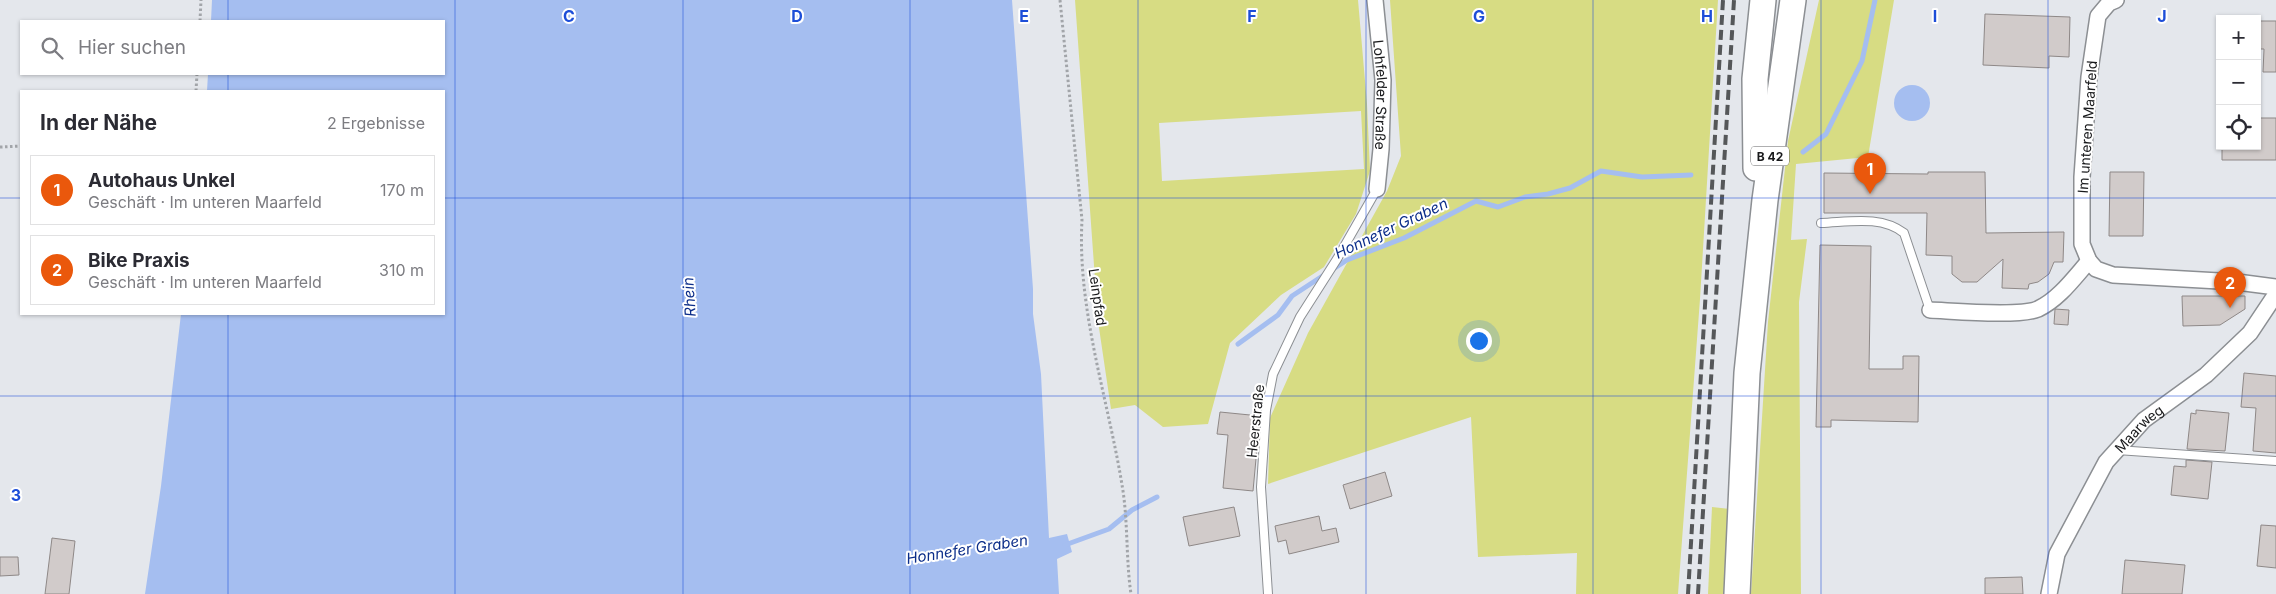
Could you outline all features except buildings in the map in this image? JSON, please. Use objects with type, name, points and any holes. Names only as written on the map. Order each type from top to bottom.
[{"type":"main road","points":[[1757,273],[1755,80],[1763,0]]},
{"type":"main road","name":"B 42","points":[[1737,594],[1747,373],[1777,101],[1793,0]]},
{"type":"street","name":"Lohfelder Straße","points":[[1375,0],[1383,80],[1381,149],[1377,189]]},
{"type":"street","name":"Im unteren Maarfeld","points":[[2089,261],[2082,244],[2082,178],[2089,77],[2098,16],[2109,3],[2116,0]]},
{"type":"street","points":[[1930,310],[2012,312],[2038,309],[2061,292],[2089,261],[2096,269],[2113,275],[2237,282],[2276,287]]},
{"type":"street","name":"Maarweg","points":[[2049,594],[2057,554],[2106,462],[2144,420],[2206,375],[2244,339],[2276,294]]},
{"type":"lane","name":"Heerstraße","points":[[1268,594],[1260,487],[1266,410],[1273,374],[1300,317],[1337,259],[1377,189]]},
{"type":"lane","points":[[1821,223],[1878,222],[1894,225],[1904,233],[1930,310]]},
{"type":"lane","points":[[2117,450],[2276,461]]},
{"type":"path","points":[[200,20],[201,0]]},
{"type":"path","name":"Leinpfad","points":[[1060,0],[1082,220],[1080,251],[1093,343],[1123,492],[1131,594]]},
{"type":"path","points":[[196,90],[197,75]]},
{"type":"path","points":[[0,147],[20,146]]},
{"type":"green space","points":[[1075,0],[1358,0],[1367,104],[1370,171],[1356,214],[1324,267],[1281,295],[1230,343],[1208,424],[1163,427],[1135,405],[1111,409],[1098,321]],"holes":[[[1361,111],[1364,169],[1162,181],[1159,123]]]},
{"type":"green space","points":[[1390,0],[1718,0],[1700,299],[1678,594],[1576,594],[1577,553],[1478,557],[1471,417],[1268,484],[1270,418],[1308,333],[1387,191],[1401,156]]},
{"type":"green space","points":[[1819,0],[1894,0],[1868,157],[1796,164],[1791,240],[1807,239],[1799,302],[1801,594],[1751,594],[1768,322],[1788,141]]},
{"type":"green space","points":[[1712,507],[1730,509],[1726,594],[1708,594]]},
{"type":"water","name":"Rhein","points":[[212,0],[1012,0],[1033,289],[1033,314],[1041,374],[1049,538],[1067,534],[1072,552],[1057,559],[1059,594],[145,594],[161,486],[181,315],[445,315],[445,90],[207,90],[208,75],[445,75],[445,20],[211,20]]},
{"type":"water","points":[[1912,85],[1919,86],[1925,90],[1929,96],[1929,110],[1925,116],[1919,120],[1912,121],[1905,120],[1899,116],[1895,110],[1894,103],[1895,96],[1899,90],[1905,86]]},
{"type":"waterway","name":"Honnefer Graben","points":[[1803,152],[1826,134],[1862,61],[1875,0]]},
{"type":"waterway","name":"Honnefer Graben","points":[[1238,344],[1278,315],[1292,296],[1347,260],[1404,238],[1476,201],[1498,207],[1525,197],[1548,194],[1570,188],[1601,171],[1642,177],[1691,175]]},
{"type":"waterway","name":"Honnefer Graben","points":[[1065,545],[1109,529],[1132,510],[1157,497]]},
{"type":"railway","points":[[1688,594],[1723,0]]},
{"type":"railway","points":[[1698,594],[1734,0]]},
{"type":"place","name":"Autohaus Unkel","points":[[1870,194]]},
{"type":"place","name":"Bike Praxis","points":[[2230,308]]}]
